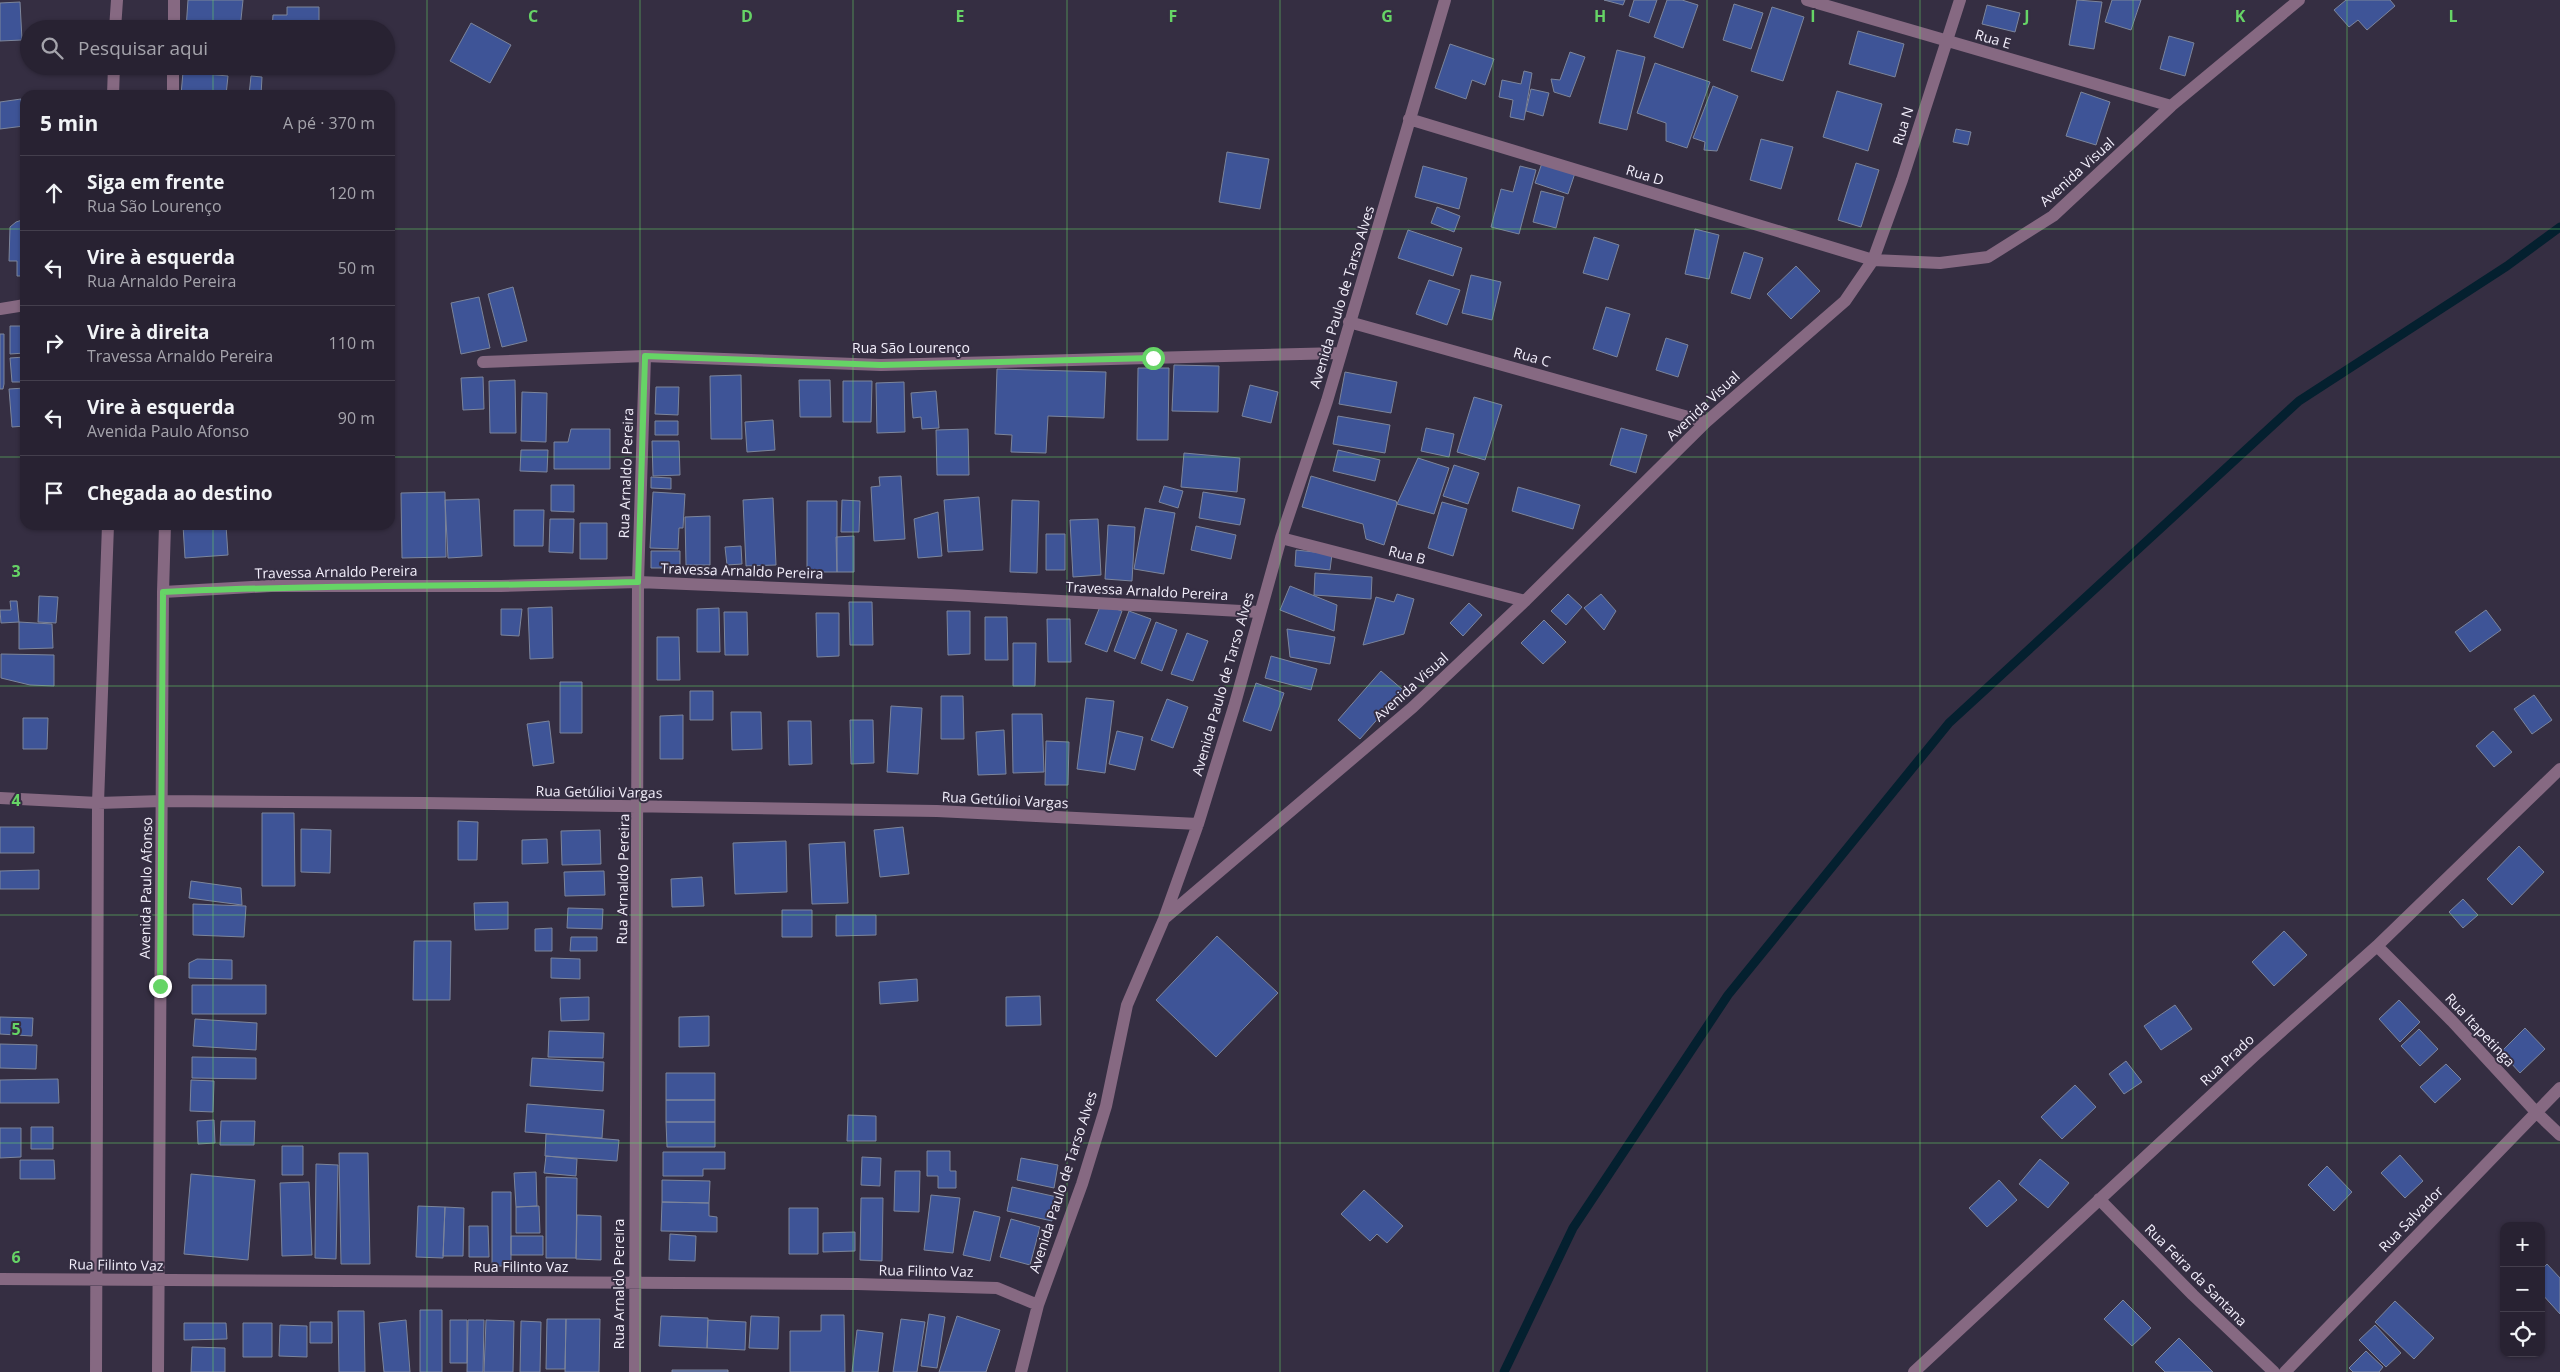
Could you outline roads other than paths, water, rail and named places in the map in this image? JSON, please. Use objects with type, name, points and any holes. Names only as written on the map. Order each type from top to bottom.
[{"type":"street","points":[[115,20],[116,0]]},
{"type":"street","points":[[174,0],[174,20]]},
{"type":"street","name":"Avenida Paulo de Tarso Alves","points":[[1021,1372],[1038,1305],[1082,1184],[1106,1106],[1127,1005],[1164,919],[1198,824],[1234,707],[1281,538],[1340,353],[1445,0]]},
{"type":"street","name":"Rua E","points":[[1807,0],[2171,106]]},
{"type":"street","name":"Rua N","points":[[1873,260],[1902,180],[1960,0]]},
{"type":"street","name":"Avenida Visual","points":[[1164,919],[1413,707],[1525,601],[1706,422],[1844,301],[1873,260],[1940,263],[1988,257],[2053,216],[2171,106],[2299,0]]},
{"type":"street","points":[[113,90],[114,75]]},
{"type":"street","points":[[173,75],[173,90]]},
{"type":"street","name":"Rua D","points":[[1409,119],[1873,260]]},
{"type":"street","points":[[0,309],[20,306]]},
{"type":"street","name":"Rua C","points":[[1349,322],[1706,422]]},
{"type":"street","name":"Rua São Lourenço","points":[[482,362],[645,356],[881,365],[1340,353]]},
{"type":"street","name":"Rua Arnaldo Pereira","points":[[635,1372],[634,1282],[639,808],[638,582],[645,356]]},
{"type":"street","points":[[96,1372],[98,803],[108,530]]},
{"type":"street","name":"Avenida Paulo Afonso","points":[[158,1372],[163,592],[166,530]]},
{"type":"street","name":"Rua B","points":[[1281,538],[1525,601]]},
{"type":"street","name":"Travessa Arnaldo Pereira","points":[[163,592],[271,586],[501,586],[638,582],[950,595],[1260,612]]},
{"type":"street","name":"Rua Prado","points":[[1914,1372],[2099,1199],[2377,946],[2560,769]]},
{"type":"street","name":"Rua Getúlioi Vargas","points":[[0,798],[98,803],[162,801],[937,811],[1198,824]]},
{"type":"street","name":"Rua Itapetinga","points":[[2377,946],[2452,1021],[2536,1112],[2560,1135]]},
{"type":"street","name":"Rua Salvador","points":[[2285,1372],[2560,1088]]},
{"type":"street","name":"Rua Feira da Santana","points":[[2099,1199],[2193,1296],[2274,1372]]},
{"type":"street","name":"Rua Filinto Vaz","points":[[0,1279],[634,1282],[997,1288],[1038,1305]]},
{"type":"waterway","points":[[1504,1372],[1573,1228],[1728,995],[1949,723],[2299,401],[2507,266],[2560,227]]}]
